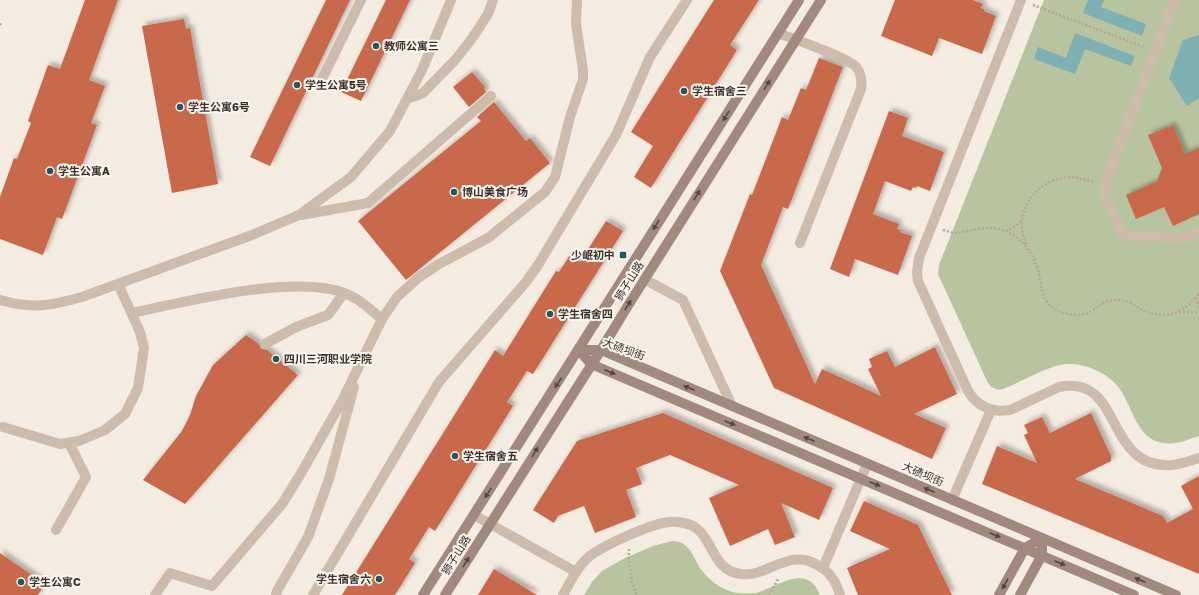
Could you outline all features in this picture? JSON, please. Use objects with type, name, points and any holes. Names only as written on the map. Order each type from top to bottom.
[{"type":"street","name":"狮子山路","points":[[423,595],[799,0]]},
{"type":"street","name":"狮子山路","points":[[445,595],[821,0]]},
{"type":"street","name":"大碛坝街","points":[[579,350],[601,350],[1176,595]]},
{"type":"street","points":[[579,350],[591,364],[1134,595]]},
{"type":"street","points":[[998,595],[1024,548],[1042,538],[1042,555],[1020,595]]},
{"type":"lane","points":[[322,79],[361,0]]},
{"type":"lane","points":[[0,300],[18,305],[38,307],[55,305],[82,297],[252,235],[299,215],[351,177],[390,131],[422,70],[451,0]]},
{"type":"lane","points":[[407,99],[422,93],[456,59],[488,14],[493,0]]},
{"type":"lane","points":[[155,595],[170,573],[212,586],[285,498],[300,475],[342,401],[382,319],[397,297],[418,278],[439,264],[488,238],[545,192],[555,177],[570,117],[583,79],[576,24],[577,0]]},
{"type":"lane","points":[[313,595],[439,382],[526,282],[538,264],[616,135],[650,57],[686,0]]},
{"type":"lane","points":[[1021,0],[917,265],[918,281],[968,391],[977,403],[991,410],[1010,410],[1060,387],[1083,387],[1097,395],[1102,401],[1122,439],[1135,454],[1153,463],[1162,465],[1182,464],[1199,458]]},
{"type":"lane","points":[[1175,0],[1106,185],[1106,197],[1123,234],[1186,238],[1199,232]]},
{"type":"lane","points":[[778,33],[848,60],[854,64],[861,75],[862,82],[861,89],[800,243]]},
{"type":"lane","points":[[299,215],[368,203],[491,96]]},
{"type":"lane","points":[[644,280],[683,300],[732,406]]},
{"type":"lane","points":[[3,427],[60,444],[79,441],[105,430],[125,414],[138,388],[144,348],[140,332],[118,284]]},
{"type":"lane","points":[[132,313],[228,294],[292,286],[331,289],[353,296],[382,319]]},
{"type":"lane","points":[[265,344],[296,327],[328,315],[344,293]]},
{"type":"lane","points":[[276,595],[308,536],[329,479],[361,362]]},
{"type":"lane","points":[[952,500],[991,410]]},
{"type":"lane","points":[[56,530],[86,476],[69,443]]},
{"type":"lane","points":[[823,568],[867,464]]},
{"type":"lane","points":[[474,515],[576,572]]},
{"type":"lane","points":[[563,595],[576,572],[590,556],[617,541],[647,528],[670,522],[684,523],[696,528],[707,541],[718,562],[727,569],[740,574],[752,574],[787,560],[807,560],[823,568],[833,577],[840,595]]},
{"type":"path","points":[[1021,0],[1156,51]]},
{"type":"path","points":[[1026,246],[1022,228],[1023,215],[1029,201],[1040,187],[1055,180],[1068,177],[1106,185]]},
{"type":"path","points":[[1006,231],[1016,226],[1022,220]]},
{"type":"path","points":[[932,226],[956,233],[992,228],[1006,231],[1017,237],[1033,255],[1037,266],[1042,292],[1048,302],[1058,311],[1069,314],[1080,314],[1089,312],[1100,303],[1112,300],[1125,300],[1146,312],[1160,315],[1179,312],[1199,313]]},
{"type":"path","points":[[1179,312],[1191,304],[1199,293]]},
{"type":"path","points":[[1196,297],[1199,307]]},
{"type":"path","points":[[630,536],[628,556],[630,573],[637,595]]},
{"type":"green space","points":[[1044,0],[1199,0],[1199,436],[1177,443],[1163,443],[1154,440],[1141,429],[1117,385],[1102,373],[1085,366],[1070,364],[1059,365],[1003,389],[998,390],[992,387],[987,381],[938,274],[939,265]]},
{"type":"green space","points":[[672,541],[684,544],[707,577],[729,591],[738,593],[756,593],[782,582],[800,578],[808,580],[814,585],[820,595],[584,595],[592,582],[602,571],[625,558],[653,546]]},
{"type":"water","points":[[1088,0],[1104,0],[1101,7],[1146,24],[1142,36],[1083,13]]},
{"type":"water","points":[[1075,33],[1135,56],[1131,66],[1085,49],[1075,74],[1034,59],[1038,47],[1066,58]]},
{"type":"water","points":[[1199,35],[1199,98],[1187,106],[1169,78],[1183,40]]},
{"type":"building","points":[[85,0],[118,0],[89,80],[105,86],[91,123],[97,125],[62,219],[57,217],[43,255],[0,239],[0,197],[14,158],[17,159],[31,123],[28,121],[48,65],[60,69]]},
{"type":"building","name":"学生公寓5号","points":[[326,0],[350,0],[270,166],[250,157]]},
{"type":"building","name":"教师公寓三","points":[[386,0],[410,0],[361,101],[341,92]]},
{"type":"building","name":"学生宿舍三","points":[[714,0],[759,0],[730,45],[737,50],[651,188],[634,177],[653,146],[631,132]]},
{"type":"building","points":[[895,0],[973,0],[983,4],[981,8],[984,9],[984,11],[996,16],[982,54],[939,38],[932,56],[881,36]]},
{"type":"building","name":"学生公寓6号","points":[[184,19],[186,29],[190,28],[218,184],[172,193],[142,26]]},
{"type":"building","points":[[819,58],[843,67],[788,209],[783,207],[761,265],[815,384],[822,369],[881,396],[868,369],[872,367],[869,359],[887,351],[895,367],[935,347],[957,394],[914,414],[946,428],[932,459],[774,388],[720,271],[750,194],[752,195],[782,117],[788,120],[801,88],[806,90]]},
{"type":"building","points":[[472,72],[485,87],[486,92],[469,107],[453,87]]},
{"type":"building","name":"博山美食广场","points":[[494,102],[526,141],[530,138],[550,163],[406,280],[358,221],[481,121],[477,117]]},
{"type":"building","points":[[889,111],[908,118],[902,136],[944,152],[930,191],[917,186],[916,188],[913,187],[911,191],[885,181],[873,214],[899,224],[897,229],[901,230],[900,232],[912,236],[898,275],[855,259],[849,277],[830,269]]},
{"type":"building","points":[[1173,125],[1185,154],[1199,148],[1199,214],[1173,226],[1164,207],[1136,219],[1126,195],[1157,181],[1162,168],[1148,135]]},
{"type":"building","points":[[606,221],[623,231],[533,374],[527,371],[507,402],[513,406],[435,531],[429,527],[409,559],[415,563],[395,595],[342,595],[495,350],[503,356],[556,271],[559,272],[570,255],[580,262]]},
{"type":"building","points":[[246,335],[259,344],[261,349],[267,350],[298,375],[185,504],[143,480],[182,431],[190,415],[196,396],[213,365]]},
{"type":"building","points":[[663,413],[833,488],[819,520],[781,503],[795,537],[775,545],[768,529],[730,546],[709,498],[739,485],[670,455],[636,468],[642,484],[626,490],[636,517],[595,533],[584,506],[558,516],[554,523],[533,510],[577,441]]},
{"type":"building","points":[[1091,413],[1111,456],[1111,461],[1075,479],[1163,516],[1167,523],[1193,509],[1181,486],[1199,476],[1199,574],[982,484],[997,446],[1037,463],[1024,435],[1028,433],[1024,425],[1042,417],[1050,433]]},
{"type":"building","points":[[864,501],[918,525],[952,595],[858,595],[847,568],[890,549],[850,531]]},
{"type":"building","name":"学生公寓C","points":[[0,553],[45,584],[38,595],[0,595]]},
{"type":"building","points":[[494,569],[537,595],[478,595]]},
{"type":"place","name":"教师公寓三","points":[[376,46]]},
{"type":"place","name":"学生公寓5号","points":[[297,85]]},
{"type":"place","name":"学生宿舍三","points":[[684,91]]},
{"type":"place","name":"学生公寓6号","points":[[180,107]]},
{"type":"place","name":"学生公寓A","points":[[50,171]]},
{"type":"place","name":"博山美食广场","points":[[454,192]]},
{"type":"place","name":"少岷初中","points":[[623,255]]},
{"type":"place","name":"学生宿舍四","points":[[550,314]]},
{"type":"place","name":"四川三河职业学院","points":[[276,359]]},
{"type":"place","name":"学生宿舍五","points":[[455,456]]},
{"type":"place","name":"学生宿舍六","points":[[379,579]]},
{"type":"place","name":"学生公寓C","points":[[21,582]]}]
